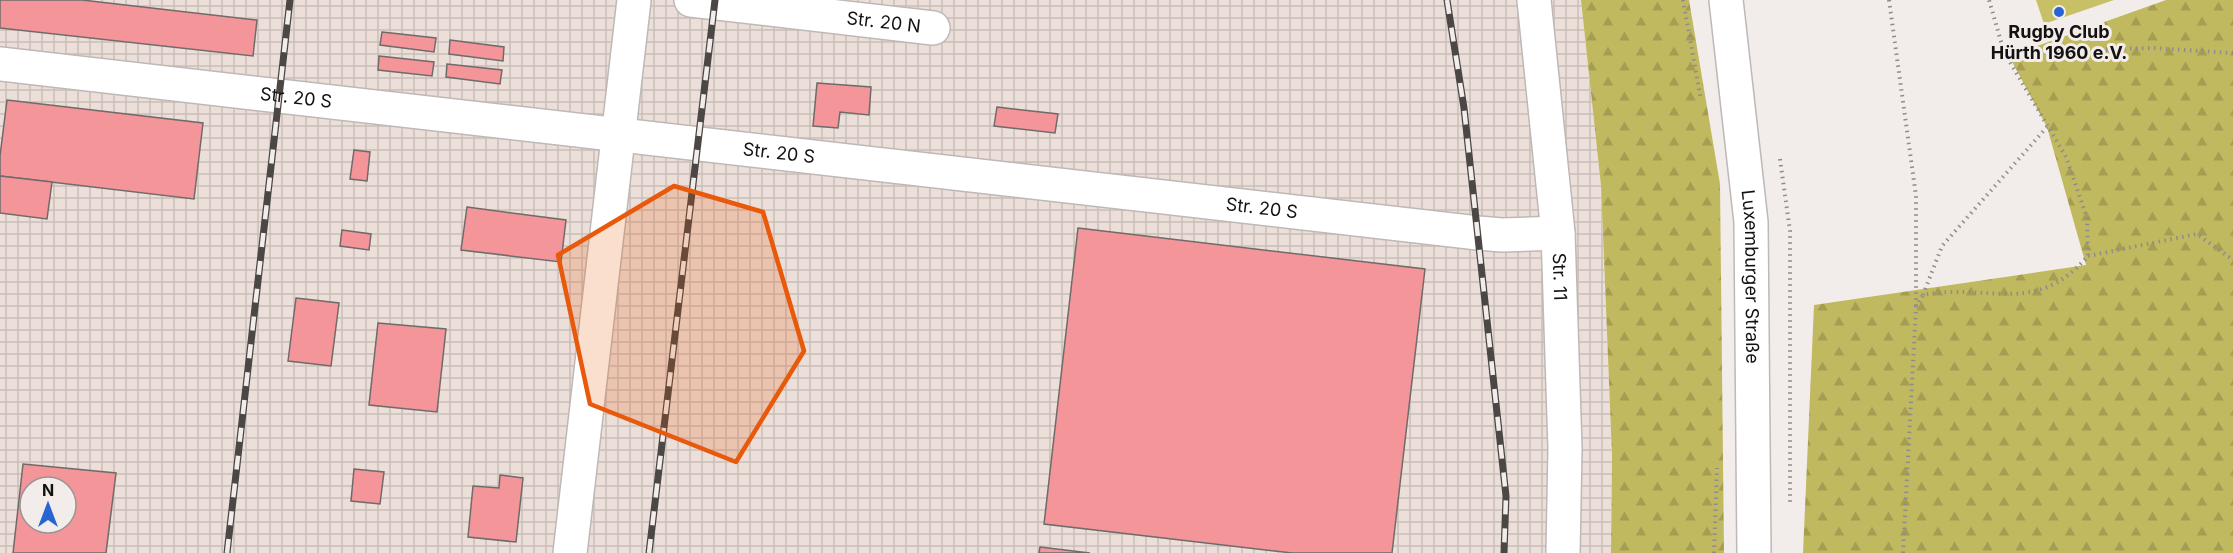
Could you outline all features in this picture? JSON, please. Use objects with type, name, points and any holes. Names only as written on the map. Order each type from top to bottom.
[{"type":"main road","points":[[570,553],[634,0]]},
{"type":"main road","name":"Str. 20 N","points":[[691,0],[807,7],[933,28]]},
{"type":"main road","name":"Str. 11","points":[[1534,0],[1558,233],[1565,448],[1563,553]]},
{"type":"main road","name":"Luxemburger Straße","points":[[1726,0],[1751,222],[1754,553]]},
{"type":"main road","name":"Str. 20 S","points":[[0,64],[1478,233],[1502,235],[1558,233]]},
{"type":"path","points":[[1683,0],[1702,104]]},
{"type":"path","points":[[1888,0],[1916,196],[1916,307],[1903,553]]},
{"type":"path","points":[[1989,0],[2004,52],[2066,157],[2087,218],[2088,256]]},
{"type":"path","points":[[2004,52],[2153,48],[2233,53]]},
{"type":"path","points":[[1916,307],[1942,246],[2047,127]]},
{"type":"path","points":[[1923,295],[1937,292],[2014,294],[2045,290],[2073,273],[2088,256],[2196,234],[2233,260]]},
{"type":"path","points":[[1714,553],[1717,457]]},
{"type":"highlighted area","points":[[674,186],[763,212],[804,351],[736,462],[590,404],[558,255]]},
{"type":"shaded area","points":[[0,0],[1581,0],[1601,186],[1612,456],[1611,553],[0,553]]},
{"type":"shaded area","name":"Rugby Club Hürth 1960 e.V.","points":[[2036,0],[2114,0],[2044,24]]},
{"type":"green space","points":[[1581,0],[1689,0],[1720,184],[1724,553],[1611,553],[1612,456],[1601,186]]},
{"type":"green space","points":[[2166,0],[2233,0],[2233,553],[1803,553],[1814,305],[2086,265],[2047,127],[2009,56]]},
{"type":"building","points":[[0,0],[82,0],[257,20],[253,56],[0,28]]},
{"type":"building","points":[[382,32],[436,38],[434,52],[380,45]]},
{"type":"building","points":[[450,40],[504,47],[503,61],[449,54]]},
{"type":"building","points":[[379,56],[434,62],[432,76],[378,70]]},
{"type":"building","points":[[447,64],[502,70],[500,84],[446,77]]},
{"type":"building","points":[[817,83],[871,87],[869,115],[840,112],[838,128],[813,126]]},
{"type":"building","points":[[7,100],[203,123],[194,199],[0,176],[0,156]]},
{"type":"building","points":[[997,107],[1058,114],[1055,133],[994,126]]},
{"type":"building","points":[[354,150],[370,152],[367,181],[350,179]]},
{"type":"building","points":[[0,176],[52,182],[47,219],[0,213]]},
{"type":"building","points":[[467,207],[566,220],[561,262],[461,250]]},
{"type":"building","points":[[1078,228],[1425,269],[1392,553],[1292,553],[1044,524]]},
{"type":"building","points":[[342,230],[371,234],[369,250],[340,246]]},
{"type":"building","points":[[296,298],[339,303],[331,366],[288,361]]},
{"type":"building","points":[[378,323],[446,329],[437,412],[369,405]]},
{"type":"building","points":[[23,464],[116,473],[106,553],[13,553],[18,508],[18,535],[78,535],[78,475],[22,475]]},
{"type":"building","points":[[354,469],[384,472],[380,504],[351,501]]},
{"type":"building","points":[[500,475],[523,478],[516,542],[468,537],[473,486],[499,488]]},
{"type":"building","points":[[1040,547],[1090,553],[1039,553]]},
{"type":"railway","points":[[227,553],[290,0]]},
{"type":"railway","points":[[649,553],[715,0]]},
{"type":"railway","points":[[1447,0],[1464,108],[1506,496],[1504,553]]},
{"type":"place","name":"Rugby Club Hürth 1960 e.V.","points":[[2059,12]]}]
